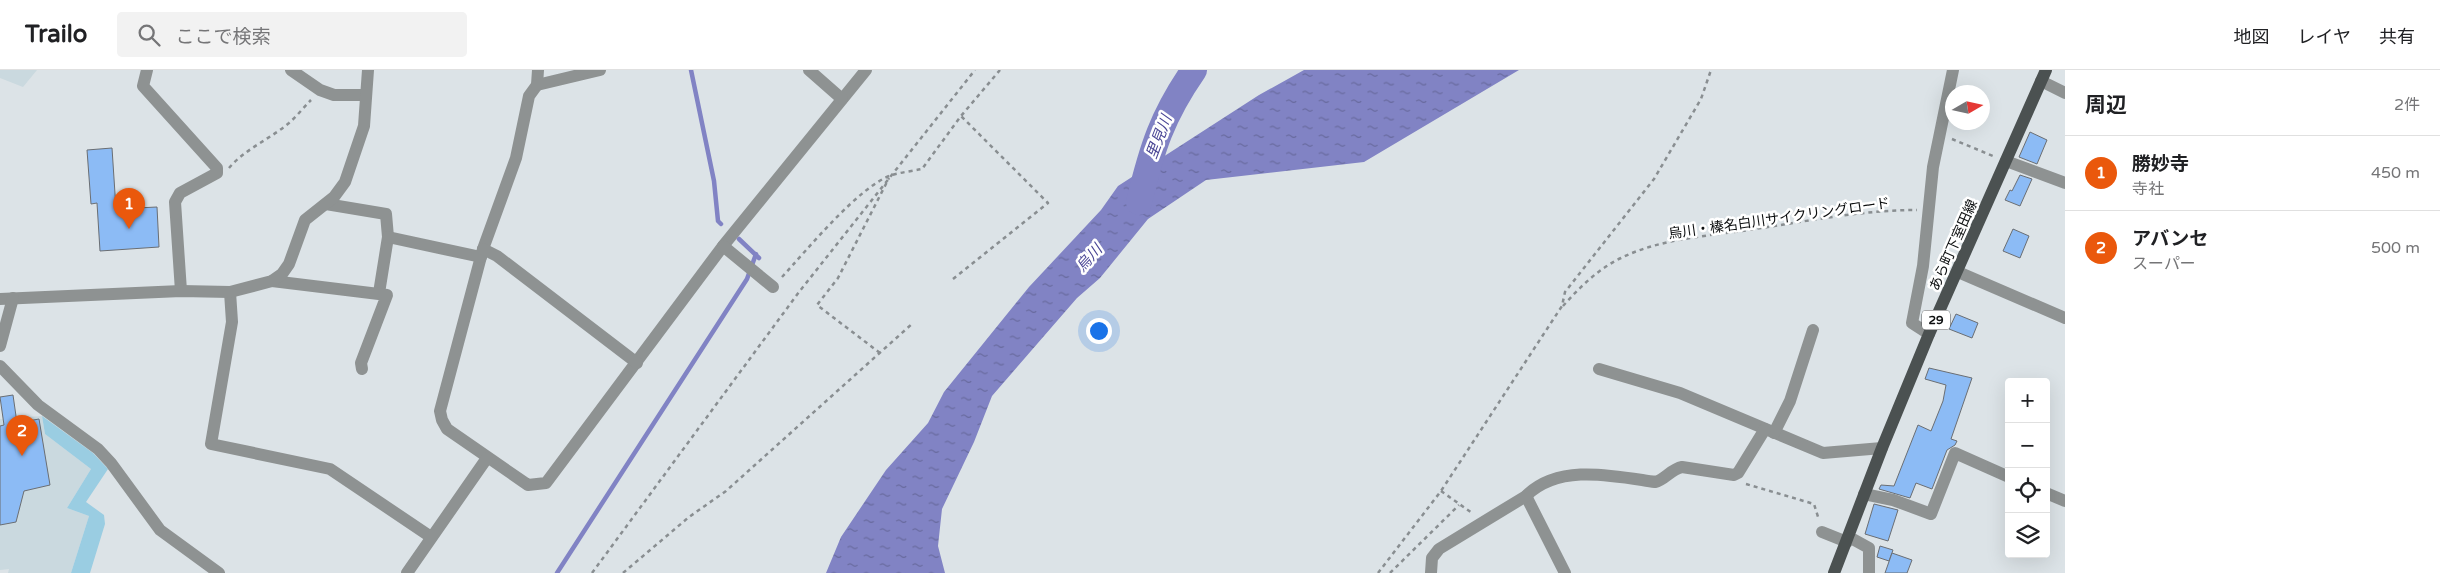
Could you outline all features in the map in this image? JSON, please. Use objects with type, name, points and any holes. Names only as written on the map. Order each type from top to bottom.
[{"type":"main road","name":"あら町下室田線","points":[[1834,573],[1882,448],[1929,334],[2044,75]]},
{"type":"street","points":[[148,70],[144,86],[217,168],[217,172],[180,193],[175,202],[181,291]]},
{"type":"street","points":[[291,70],[320,90],[334,95],[366,95]]},
{"type":"street","points":[[0,298],[181,291],[230,292],[272,281],[282,274],[289,264],[304,220],[334,198],[345,182],[356,156],[364,126],[368,70]]},
{"type":"street","points":[[538,70],[537,85],[529,96],[516,158],[482,253],[440,412],[447,429],[528,485],[546,483],[723,246],[866,70]]},
{"type":"street","points":[[537,85],[600,70]]},
{"type":"street","points":[[809,70],[842,99]]},
{"type":"street","points":[[1929,334],[1912,323],[1919,296],[1939,134],[1953,70]]},
{"type":"street","points":[[2044,75],[2065,93]]},
{"type":"street","points":[[2006,161],[2065,183]]},
{"type":"street","points":[[326,204],[386,214],[388,237],[379,293]]},
{"type":"street","points":[[388,237],[497,256],[637,363]]},
{"type":"street","points":[[723,246],[773,287]]},
{"type":"street","points":[[1958,272],[2065,318]]},
{"type":"street","points":[[272,281],[387,295],[361,363],[362,369]]},
{"type":"street","points":[[230,292],[232,322],[211,444],[330,469],[431,537]]},
{"type":"street","points":[[0,346],[14,298]]},
{"type":"street","points":[[1431,573],[1432,558],[1439,549],[1526,496],[1537,486],[1568,476],[1602,474],[1655,482],[1660,481],[1674,469],[1682,467],[1734,475],[1738,473],[1790,401],[1813,330]]},
{"type":"street","points":[[0,366],[38,406],[98,449],[111,463],[160,530],[219,573]]},
{"type":"street","points":[[1599,370],[1680,393],[1823,453],[1882,448]]},
{"type":"street","points":[[1864,494],[1893,500],[1931,514],[1955,453],[2005,474]]},
{"type":"street","points":[[407,573],[487,458]]},
{"type":"street","points":[[2050,495],[2065,501]]},
{"type":"street","points":[[1526,496],[1566,573]]},
{"type":"street","points":[[1822,532],[1848,539],[1869,548],[1869,573]]},
{"type":"path","points":[[592,573],[799,292],[975,70]]},
{"type":"path","points":[[773,287],[865,191],[890,175],[922,169],[961,116],[1000,70]]},
{"type":"path","name":"烏川・榛名白川サイクリングロード","points":[[1562,306],[1565,292],[1654,179],[1702,99],[1711,70]]},
{"type":"path","points":[[217,172],[225,173],[240,155],[252,150],[290,122],[320,90]]},
{"type":"path","points":[[953,279],[1048,203],[961,116]]},
{"type":"path","points":[[1939,134],[2006,161]]},
{"type":"path","points":[[880,353],[817,305],[838,278],[879,202],[890,175]]},
{"type":"path","name":"烏川・榛名白川サイクリングロード","points":[[1378,573],[1441,491],[1562,306],[1584,283],[1603,268],[1622,257],[1658,245],[1838,217],[1929,210]]},
{"type":"path","points":[[623,573],[688,517],[726,491],[913,323]]},
{"type":"path","points":[[1738,481],[1814,504],[1822,532]]},
{"type":"path","points":[[1390,573],[1458,505],[1441,491]]},
{"type":"shaded area","points":[[0,70],[37,70],[23,87],[0,78]]},
{"type":"shaded area","points":[[42,416],[45,434],[91,469],[67,508],[89,516],[71,573],[8,573],[9,569],[0,570],[0,419]]},
{"type":"shaded area","points":[[42,416],[93,453],[108,469],[86,502],[104,515],[105,524],[90,573],[71,573],[89,516],[67,508],[91,469],[45,434]]},
{"type":"water","name":"烏川","points":[[1304,70],[1519,70],[1364,162],[1206,180],[1148,219],[1100,278],[1077,298],[992,396],[974,442],[942,509],[938,546],[945,573],[826,573],[841,537],[886,470],[928,423],[944,392],[1029,287],[1101,210],[1118,186],[1259,95]]},
{"type":"building","points":[[2030,132],[2047,140],[2037,164],[2019,157]]},
{"type":"building","points":[[112,148],[116,209],[157,207],[159,247],[100,251],[97,203],[91,204],[87,150]]},
{"type":"building","points":[[2020,175],[2032,179],[2020,206],[2005,200]]},
{"type":"building","points":[[2013,229],[2029,236],[2020,258],[2003,251]]},
{"type":"building","points":[[1956,314],[1978,323],[1972,338],[1949,329]]},
{"type":"building","points":[[1929,368],[1972,378],[1951,439],[1957,441],[1955,445],[1947,450],[1932,489],[1916,483],[1910,498],[1879,489],[1881,485],[1894,486],[1918,425],[1931,431],[1943,401],[1946,385],[1925,379]]},
{"type":"building","points":[[13,395],[17,423],[39,419],[50,485],[24,491],[16,522],[0,525],[0,426],[4,425],[0,397]]},
{"type":"building","points":[[1874,504],[1898,510],[1888,541],[1865,534]]},
{"type":"building","points":[[1880,546],[1893,550],[1889,561],[1877,557]]},
{"type":"building","points":[[1892,553],[1912,560],[1907,573],[1885,573]]},
{"type":"waterway","points":[[691,70],[714,181],[718,221],[721,224]]},
{"type":"waterway","name":"里見川","points":[[1139,202],[1159,133],[1174,102],[1194,70]]},
{"type":"waterway","points":[[739,239],[759,258]]},
{"type":"waterway","points":[[557,573],[747,279],[756,254]]},
{"type":"place","name":"勝妙寺","points":[[129,229]]},
{"type":"place","name":"アバンセ","points":[[22,456]]}]
